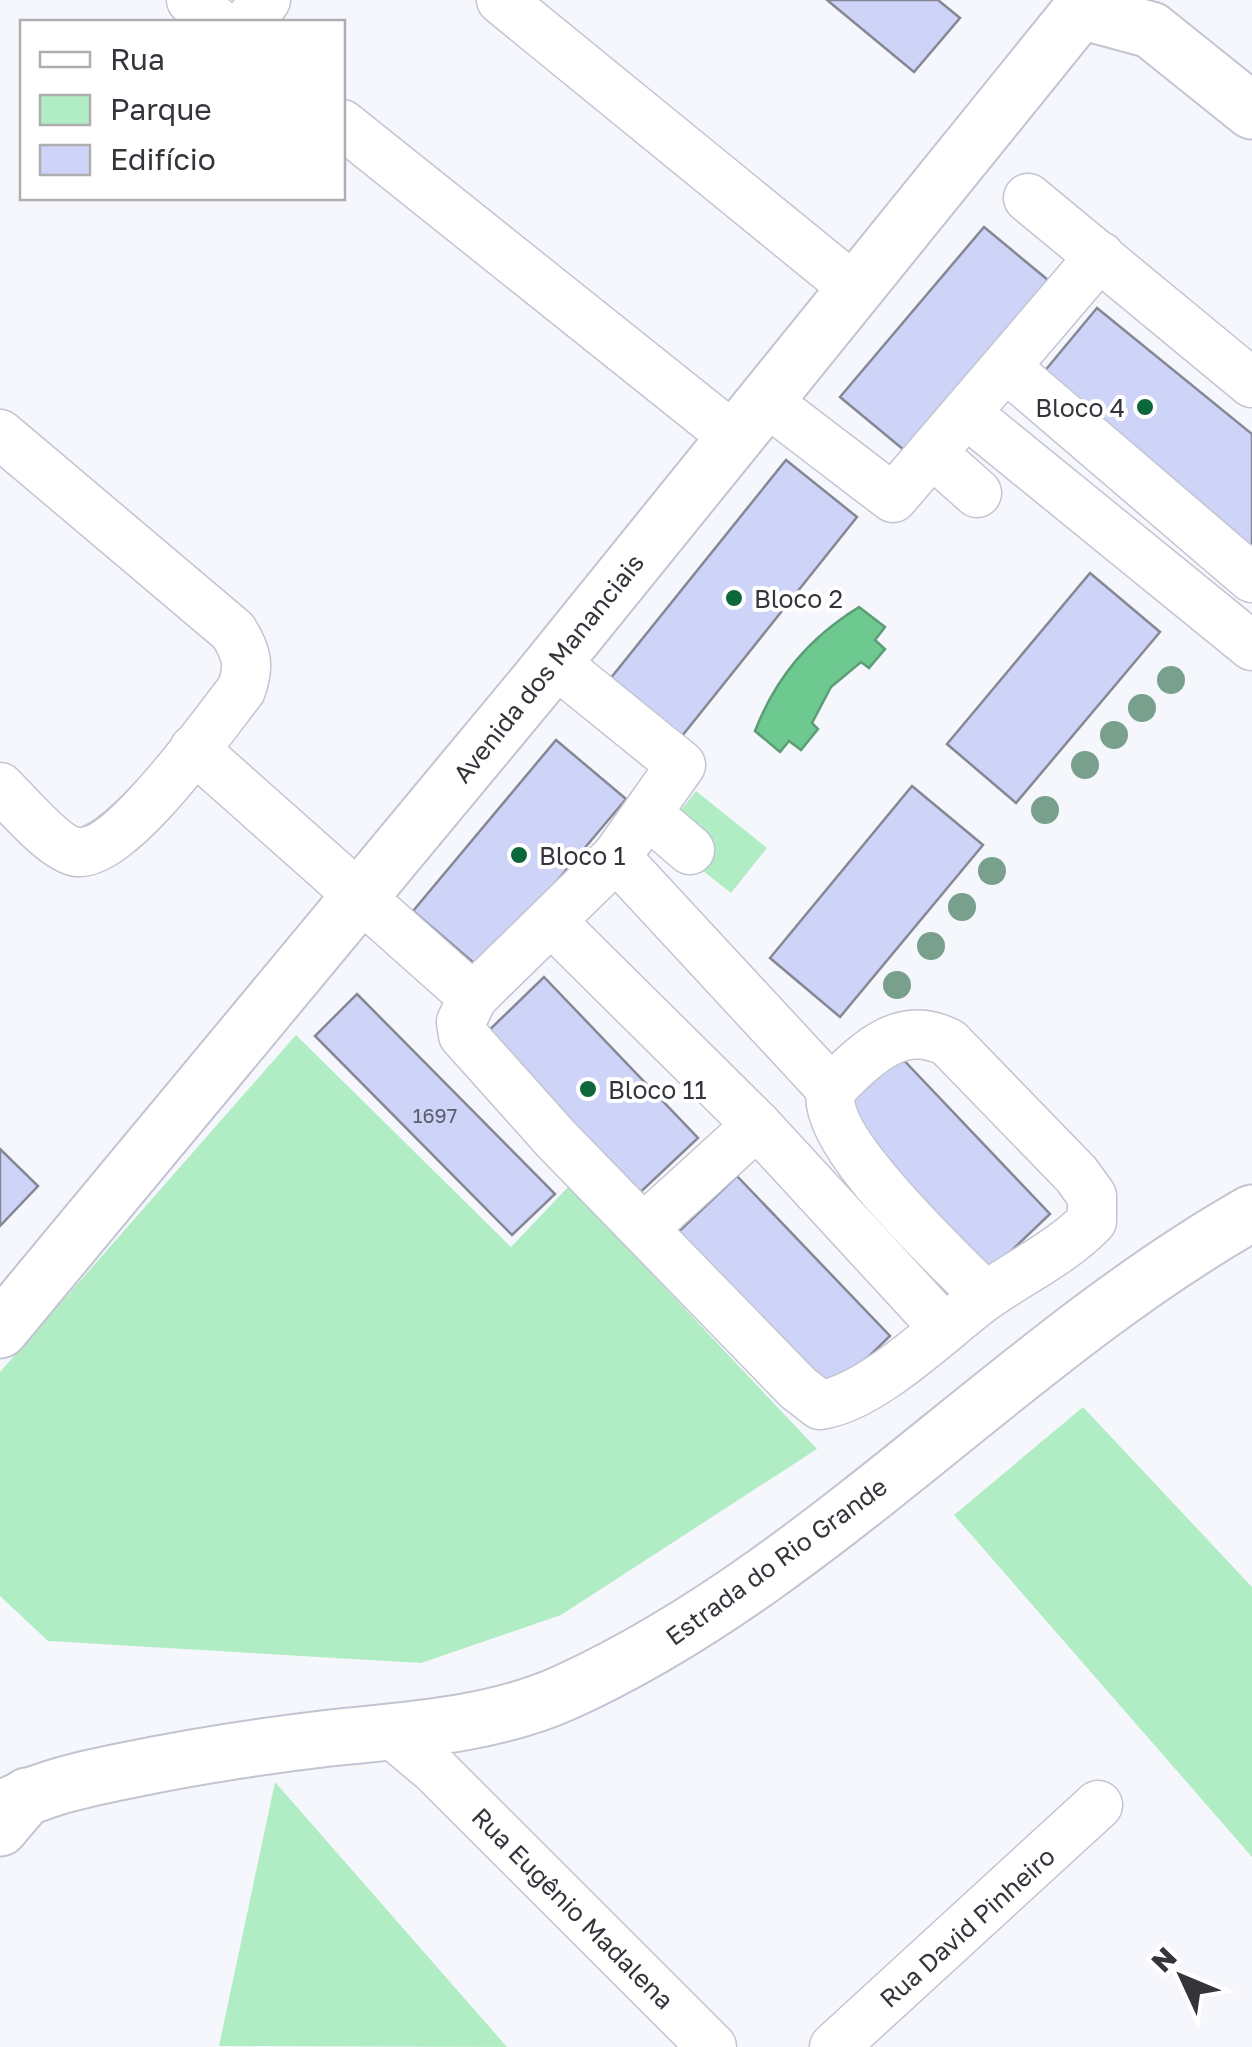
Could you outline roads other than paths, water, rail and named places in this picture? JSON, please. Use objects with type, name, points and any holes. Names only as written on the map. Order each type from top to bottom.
[{"type":"main road","name":"Avenida dos Mananciais","points":[[0,1330],[545,673],[1085,5]]},
{"type":"main road","points":[[1085,5],[1148,15],[1252,111]]},
{"type":"main road","name":"Estrada do Rio Grande","points":[[9,1811],[210,1753],[391,1733],[440,1747],[562,1695],[643,1656],[727,1603],[869,1496],[1044,1355],[1252,1214]]},
{"type":"street","points":[[191,0],[216,20]]},
{"type":"street","points":[[250,20],[266,0]]},
{"type":"street","points":[[501,0],[854,288]]},
{"type":"street","points":[[345,126],[760,406],[912,477],[977,493]]},
{"type":"street","points":[[1028,198],[1252,383]]},
{"type":"street","points":[[912,477],[1008,369],[1100,256]]},
{"type":"street","points":[[1008,369],[1252,578]]},
{"type":"street","points":[[967,414],[1252,646]]},
{"type":"street","points":[[0,434],[232,631],[241,644],[248,672],[241,690],[194,748],[122,830],[92,850],[66,849],[0,788]]},
{"type":"street","points":[[545,673],[664,788],[690,850]]},
{"type":"street","points":[[194,748],[473,997]]},
{"type":"street","points":[[664,788],[616,856],[553,923],[473,997],[460,1022],[472,1047],[798,1388],[820,1404],[859,1390],[985,1296],[1073,1241],[1092,1222],[1092,1196],[1076,1174],[949,1043],[930,1033],[911,1032],[869,1052],[832,1089],[830,1107],[842,1137],[985,1296]]},
{"type":"street","points":[[616,856],[832,1089]]},
{"type":"street","points":[[553,923],[757,1125],[944,1328]]},
{"type":"street","points":[[644,1228],[757,1125]]},
{"type":"street","name":"Rua Eugênio Madalena","points":[[440,1747],[712,2047]]},
{"type":"street","name":"Rua David Pinheiro","points":[[834,2047],[1098,1806]]},
{"type":"place","name":"Bloco 4","points":[[1145,407]]},
{"type":"place","name":"Bloco 2","points":[[734,598]]},
{"type":"place","name":"Bloco 1","points":[[519,855]]},
{"type":"place","name":"Bloco 11","points":[[588,1089]]}]
